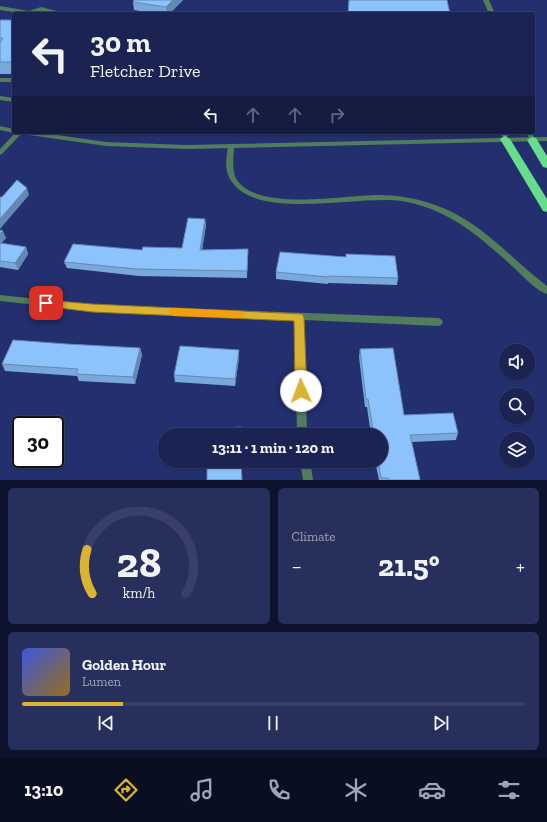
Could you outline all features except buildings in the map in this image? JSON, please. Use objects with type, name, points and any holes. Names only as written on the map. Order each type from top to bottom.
[{"type":"highway","points":[[505,136],[547,208]]},
{"type":"highway","points":[[531,136],[547,165]]},
{"type":"street","points":[[486,0],[491,12]]},
{"type":"street","points":[[0,8],[23,12]]},
{"type":"street","points":[[33,12],[41,10],[53,12]]},
{"type":"street","points":[[0,80],[12,80]]},
{"type":"street","points":[[0,98],[12,100]]},
{"type":"street","points":[[0,128],[12,131]]},
{"type":"street","points":[[0,153],[19,134]]},
{"type":"street","points":[[43,134],[106,144],[231,147],[505,136],[531,136],[547,140]]},
{"type":"street","points":[[231,147],[231,175],[238,186],[253,196],[269,200],[289,202],[389,197],[426,204],[455,216],[471,227],[547,291]]},
{"type":"street","points":[[0,298],[92,308],[439,322]]},
{"type":"street","points":[[299,317],[302,428]]},
{"type":"street","points":[[306,468],[308,480]]},
{"type":"slow traffic","points":[[174,312],[239,315]]},
{"type":"route","points":[[46,303],[92,308],[299,317],[301,391]]}]
